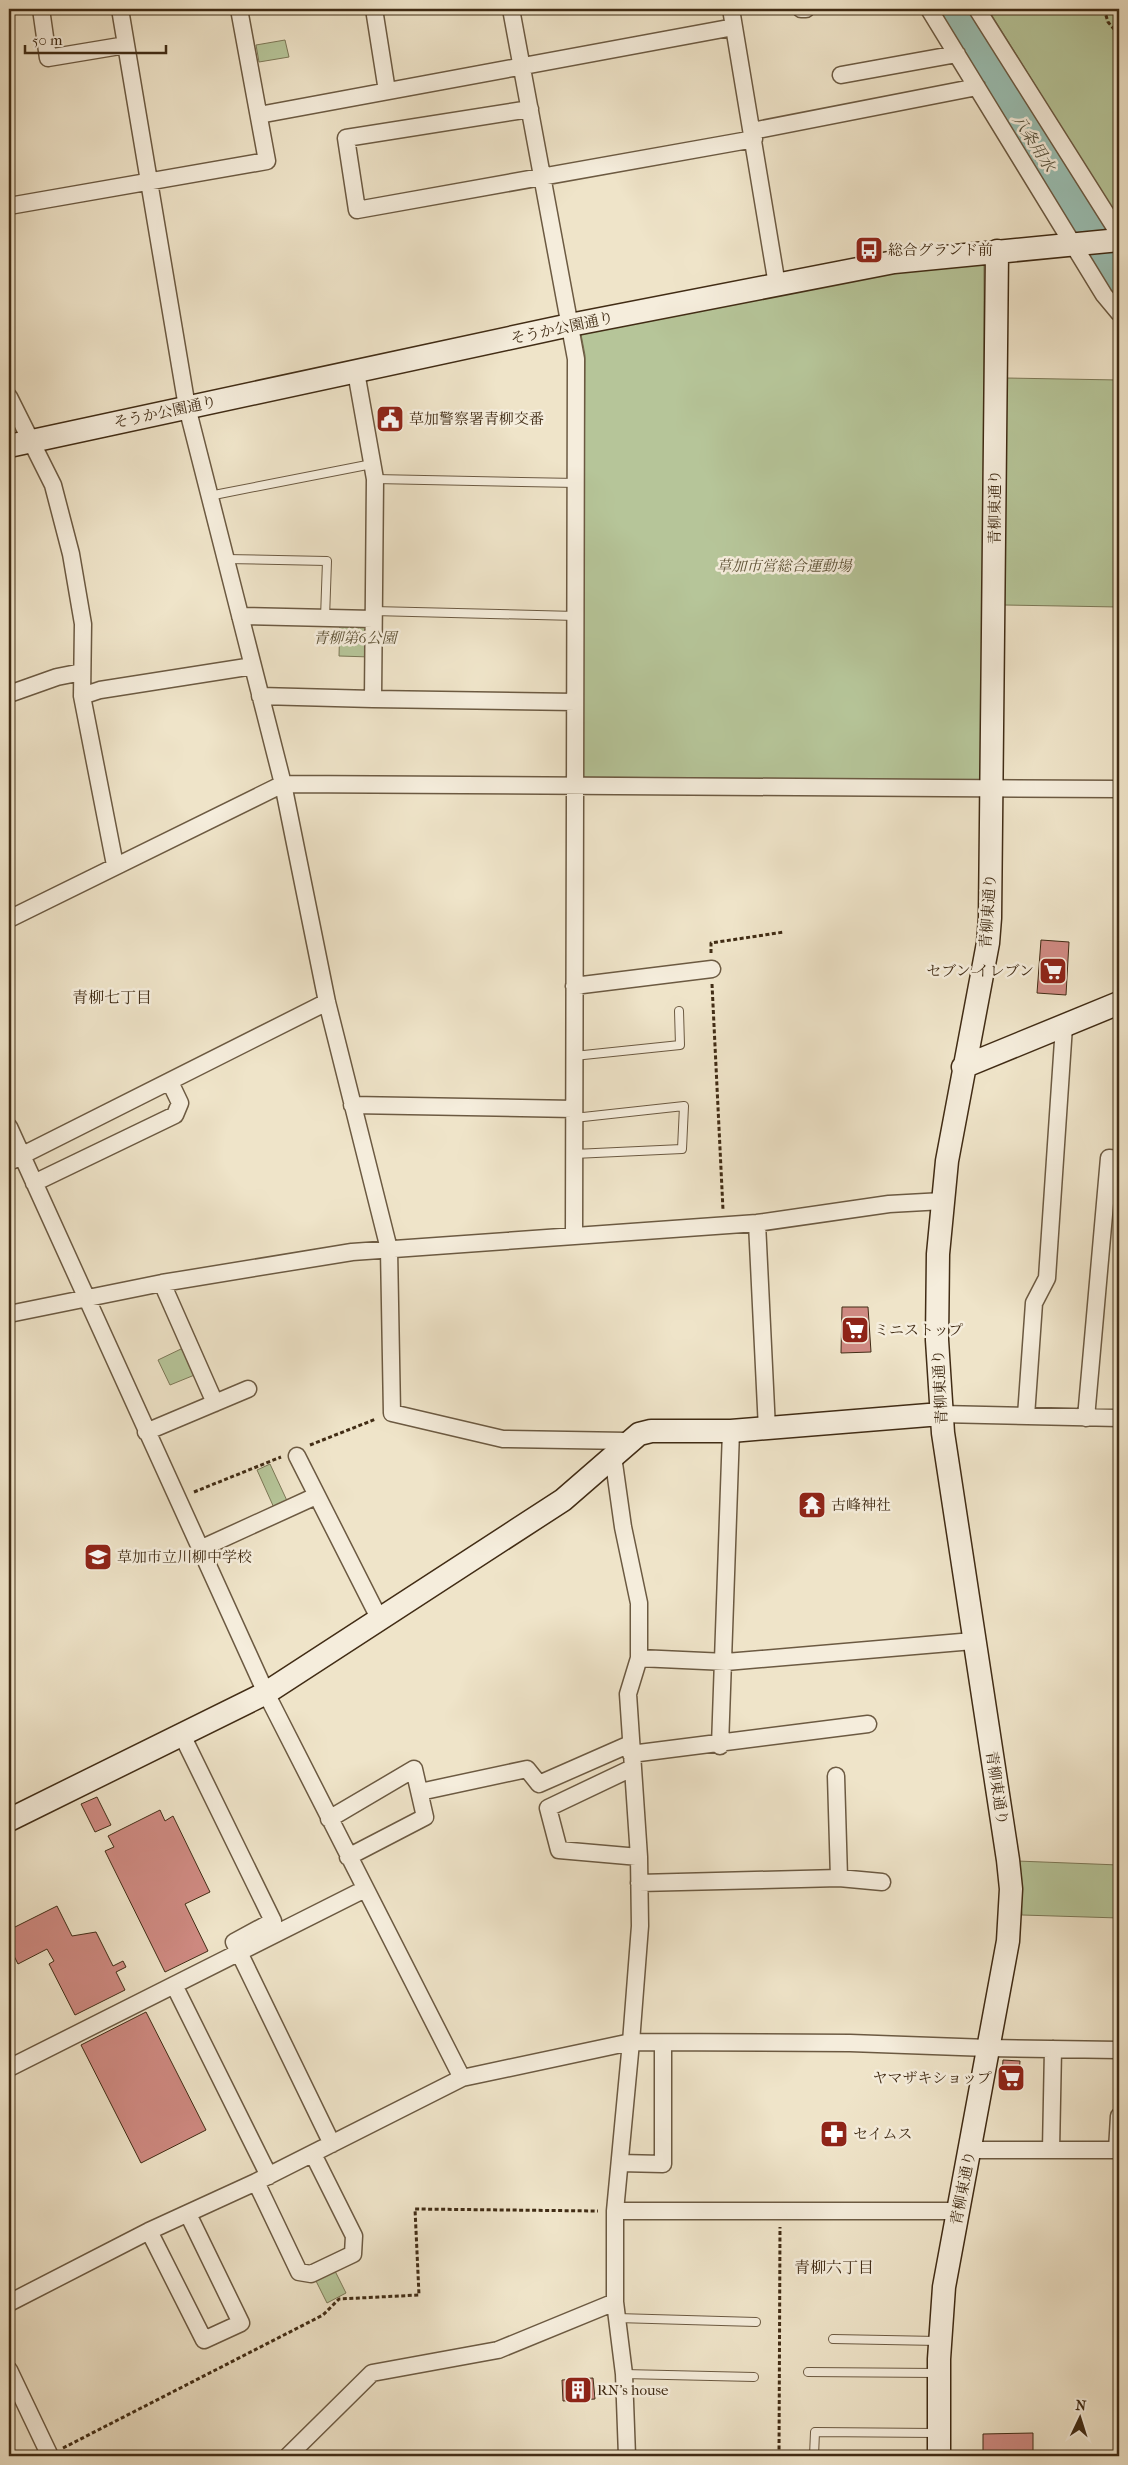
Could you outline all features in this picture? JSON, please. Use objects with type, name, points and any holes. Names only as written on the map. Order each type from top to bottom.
[{"type":"street","points":[[41,9],[48,58],[126,45]]},
{"type":"street","points":[[120,9],[187,406],[283,784],[327,1002],[389,1249],[392,1413],[503,1439],[620,1449]]},
{"type":"street","points":[[9,206],[267,161],[239,9]]},
{"type":"street","points":[[374,9],[387,91]]},
{"type":"street","points":[[511,9],[576,359],[574,1236]]},
{"type":"street","points":[[731,9],[777,285]]},
{"type":"street","points":[[929,9],[1076,243],[1104,295],[1119,313]]},
{"type":"street","points":[[977,9],[1118,238]]},
{"type":"street","points":[[259,115],[734,27]]},
{"type":"street","points":[[841,75],[957,54]]},
{"type":"street","points":[[530,109],[346,138],[356,210],[753,135],[977,87]]},
{"type":"street","name":"そうか公園通り","points":[[9,446],[187,406],[356,372],[570,325],[894,262],[1118,238]]},
{"type":"street","name":"青柳東通り","points":[[939,2456],[939,2373],[944,2287],[1008,1941],[1011,1889],[941,1414],[937,1298],[942,1201],[963,1067],[988,943],[993,789],[997,251]]},
{"type":"street","points":[[356,372],[374,471],[372,699]]},
{"type":"street","points":[[9,397],[53,485],[71,554],[83,624],[82,696],[115,865]]},
{"type":"street","points":[[240,616],[325,618],[373,615]]},
{"type":"street","points":[[82,696],[100,690],[253,666]]},
{"type":"street","points":[[9,694],[82,672]]},
{"type":"street","points":[[260,696],[575,702]]},
{"type":"street","points":[[9,919],[115,865],[283,784],[993,789],[1119,788]]},
{"type":"street","points":[[574,986],[712,969]]},
{"type":"street","points":[[15,1159],[327,1002]]},
{"type":"street","points":[[963,1067],[1119,1003]]},
{"type":"street","points":[[1026,1416],[1034,1303],[1047,1278],[1064,1026]]},
{"type":"street","points":[[34,1183],[175,1115],[180,1103],[170,1082]]},
{"type":"street","points":[[352,1105],[574,1113]]},
{"type":"street","points":[[9,1127],[15,1159],[34,1183],[266,1693],[462,2078]]},
{"type":"street","points":[[1086,1418],[1109,1158],[1119,1159]]},
{"type":"street","points":[[9,1314],[162,1283],[317,1257],[389,1249],[757,1223],[890,1204],[942,1201]]},
{"type":"street","points":[[757,1223],[767,1429]]},
{"type":"street","points":[[162,1283],[215,1403]]},
{"type":"street","points":[[146,1432],[248,1388]]},
{"type":"street","points":[[9,1820],[266,1693],[556,1505],[638,1434],[651,1430],[731,1431],[767,1429],[941,1414],[1119,1418]]},
{"type":"street","points":[[720,1744],[731,1431]]},
{"type":"street","points":[[620,1449],[623,1527],[639,1603],[639,1658],[628,1694],[639,1857],[640,1926],[632,2042],[615,2211],[616,2310],[624,2374],[627,2456]]},
{"type":"street","points":[[297,1456],[380,1620]]},
{"type":"street","points":[[200,1549],[316,1496]]},
{"type":"street","points":[[639,1658],[722,1662],[973,1641]]},
{"type":"street","points":[[420,1792],[527,1769],[539,1784],[631,1755],[868,1724]]},
{"type":"street","points":[[182,1735],[272,1921],[234,1942],[332,2144]]},
{"type":"street","points":[[631,1755],[548,1808],[559,1850],[639,1857]]},
{"type":"street","points":[[330,1819],[414,1769],[425,1817],[348,1857]]},
{"type":"street","points":[[836,1776],[839,1878]]},
{"type":"street","points":[[639,1884],[839,1878],[882,1882]]},
{"type":"street","points":[[9,2068],[365,1889]]},
{"type":"street","points":[[174,1985],[262,2179],[299,2272],[311,2274],[353,2254],[354,2236],[313,2154]]},
{"type":"street","points":[[9,2304],[149,2231],[262,2179],[462,2078],[632,2042],[850,2043],[1053,2050],[1119,2050]]},
{"type":"street","points":[[620,2164],[662,2164],[663,2043]]},
{"type":"street","points":[[1051,2150],[1053,2050]]},
{"type":"street","points":[[970,2150],[1117,2150],[1119,2116]]},
{"type":"street","points":[[615,2211],[958,2211]]},
{"type":"street","points":[[149,2231],[204,2340],[241,2323],[188,2214]]},
{"type":"street","points":[[288,2456],[372,2372],[498,2350],[616,2310]]},
{"type":"street","points":[[9,2370],[49,2456]]},
{"type":"lane","points":[[209,496],[374,471],[577,483]]},
{"type":"lane","points":[[225,559],[327,560],[325,618]]},
{"type":"lane","points":[[373,615],[576,616]]},
{"type":"lane","points":[[574,1056],[680,1045],[679,1011]]},
{"type":"lane","points":[[574,1113],[684,1106],[682,1149],[574,1154]]},
{"type":"lane","points":[[616,2310],[756,2322]]},
{"type":"lane","points":[[833,2339],[940,2341]]},
{"type":"lane","points":[[808,2372],[939,2373]]},
{"type":"lane","points":[[624,2374],[754,2377]]},
{"type":"lane","points":[[814,2456],[815,2432],[939,2433]]},
{"type":"path","points":[[1104,9],[1108,22],[1119,35]]},
{"type":"path","points":[[724,1225],[711,943],[784,932]]},
{"type":"path","points":[[49,2456],[323,2315],[339,2299],[419,2295],[415,2209],[615,2211]]},
{"type":"path","points":[[779,2456],[780,2211]]},
{"type":"green space","points":[[988,9],[1119,9],[1119,220]]},
{"type":"green space","points":[[285,40],[289,57],[259,62],[256,45]]},
{"type":"green space","name":"草加市営総合運動場","points":[[984,264],[984,780],[582,777],[585,355],[581,334],[902,270]]},
{"type":"green space","points":[[1006,378],[1119,380],[1119,607],[1004,605]]},
{"type":"green space","name":"青柳第6公園","points":[[340,619],[372,620],[371,657],[339,656]]},
{"type":"green space","points":[[183,1348],[197,1374],[170,1385],[158,1360]]},
{"type":"green space","points":[[270,1464],[289,1505],[275,1510],[257,1470]]},
{"type":"green space","points":[[1017,1861],[1119,1865],[1119,1918],[1022,1915]]},
{"type":"green space","points":[[333,2267],[346,2293],[327,2303],[314,2277]]},
{"type":"building","points":[[1041,940],[1069,942],[1066,995],[1037,993]]},
{"type":"building","points":[[842,1307],[868,1307],[871,1352],[841,1353]]},
{"type":"building","points":[[97,1797],[111,1825],[95,1832],[81,1804]]},
{"type":"building","points":[[160,1810],[165,1821],[173,1816],[210,1892],[185,1904],[208,1951],[165,1972],[105,1851],[114,1847],[108,1836]]},
{"type":"building","points":[[57,1906],[72,1936],[96,1932],[113,1966],[123,1961],[126,1967],[116,1972],[125,1990],[75,2015],[49,1964],[54,1961],[47,1949],[18,1964],[9,1946],[9,1930]]},
{"type":"building","points":[[146,2012],[206,2130],[141,2163],[81,2045]]},
{"type":"building","points":[[1003,2060],[1020,2061],[1018,2088],[1001,2087]]},
{"type":"building","name":"RN's house","points":[[593,2378],[595,2399],[563,2401],[562,2380]]},
{"type":"building","points":[[1033,2433],[1033,2456],[983,2456],[983,2434]]},
{"type":"waterway","name":"八条用水","points":[[948,9],[1119,276]]},
{"type":"place","name":"総合グランド前","points":[[869,250]]},
{"type":"place","name":"草加警察署青柳交番","points":[[390,419]]},
{"type":"place","name":"セブン-イレブン","points":[[1053,971]]},
{"type":"place","name":"ミニストップ","points":[[855,1330]]},
{"type":"place","name":"古峰神社","points":[[812,1505]]},
{"type":"place","name":"草加市立川柳中学校","points":[[98,1557]]},
{"type":"place","name":"ヤマザキショップ","points":[[1011,2078]]},
{"type":"place","name":"セイムス","points":[[834,2134]]},
{"type":"place","name":"RN's house","points":[[578,2390]]},
{"type":"district","name":"青柳七丁目","points":[[112,997]]},
{"type":"district","name":"青柳六丁目","points":[[834,2267]]}]
